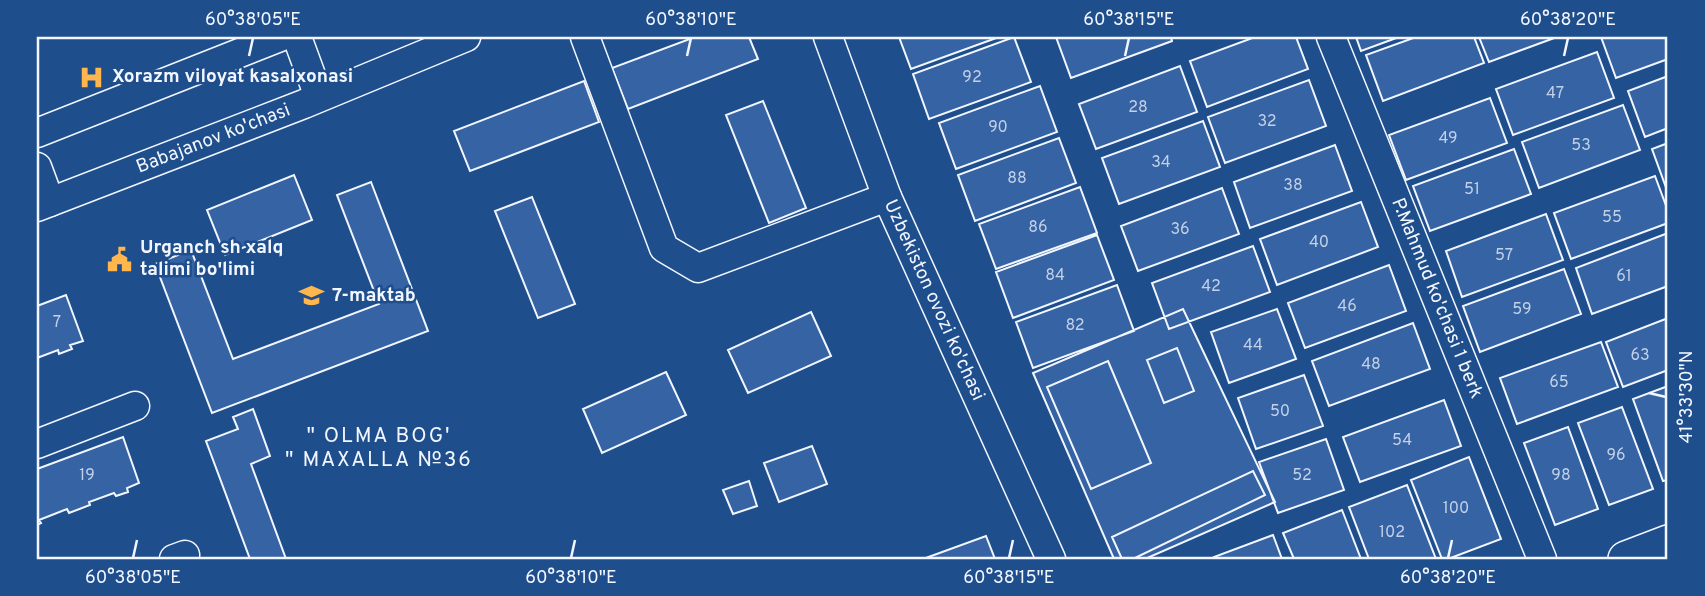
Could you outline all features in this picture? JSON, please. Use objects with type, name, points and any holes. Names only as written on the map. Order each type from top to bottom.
[{"type":"main road","points":[[1626,559],[1668,543]]},
{"type":"street","points":[[37,133],[280,37]]},
{"type":"street","points":[[297,37],[319,97]]},
{"type":"street","name":"Babajanov ko'chasi","points":[[43,204],[466,37]]},
{"type":"street","points":[[585,37],[664,248],[698,268],[887,197]]},
{"type":"street","name":"Uzbekiston ovozi ko'chasi","points":[[828,37],[887,197],[1051,559]]},
{"type":"street","name":"P.Mahmud ko'chasi 1 berk","points":[[1331,37],[1542,559]]},
{"type":"street","points":[[37,167],[43,204]]},
{"type":"street","points":[[37,444],[135,406]]},
{"type":"building","points":[[695,37],[749,37],[758,59],[628,109],[612,68]]},
{"type":"building","points":[[899,37],[999,37],[911,69]]},
{"type":"building","points":[[1014,37],[1031,82],[929,119],[913,74]]},
{"type":"building","points":[[1056,37],[1171,37],[1172,41],[1071,78]]},
{"type":"building","points":[[1255,37],[1296,37],[1308,69],[1207,107],[1190,61]]},
{"type":"building","points":[[1356,37],[1399,37],[1361,51]]},
{"type":"building","points":[[1416,37],[1474,37],[1484,63],[1383,101],[1366,55]]},
{"type":"building","points":[[1479,37],[1557,37],[1489,62]]},
{"type":"building","points":[[1601,37],[1668,37],[1668,59],[1616,78]]},
{"type":"building","points":[[1597,52],[1614,98],[1513,135],[1496,89]]},
{"type":"building","points":[[1180,66],[1197,112],[1096,149],[1079,104]]},
{"type":"building","points":[[1668,76],[1668,128],[1645,137],[1628,91]]},
{"type":"building","points":[[1309,80],[1326,126],[1225,163],[1208,117]]},
{"type":"building","points":[[584,81],[599,122],[470,171],[454,131]]},
{"type":"building","points":[[1040,86],[1057,132],[956,169],[939,123]]},
{"type":"building","points":[[1490,98],[1507,143],[1406,180],[1389,135]]},
{"type":"building","points":[[763,101],[806,208],[769,223],[726,115]]},
{"type":"building","points":[[1623,105],[1640,150],[1539,188],[1522,142]]},
{"type":"building","points":[[1203,121],[1220,167],[1119,204],[1102,158]]},
{"type":"building","points":[[1059,138],[1076,183],[975,221],[958,175]]},
{"type":"building","points":[[1668,143],[1668,193],[1652,149]]},
{"type":"building","points":[[1335,145],[1352,191],[1250,228],[1234,182]]},
{"type":"building","points":[[1514,149],[1531,194],[1430,231],[1413,186]]},
{"type":"building","points":[[294,175],[312,220],[225,255],[207,210]]},
{"type":"building","points":[[1655,176],[1668,211],[1668,223],[1571,259],[1554,213]]},
{"type":"building","points":[[371,182],[428,331],[212,413],[155,264],[191,250],[233,359],[379,304],[337,195]]},
{"type":"building","points":[[1080,187],[1097,233],[996,269],[979,224]]},
{"type":"building","points":[[1222,188],[1239,234],[1138,271],[1121,226]]},
{"type":"building","points":[[532,197],[575,304],[538,318],[495,211]]},
{"type":"building","points":[[1361,202],[1378,247],[1277,285],[1260,239]]},
{"type":"building","points":[[1546,214],[1563,260],[1462,297],[1446,251]]},
{"type":"building","points":[[1668,233],[1668,286],[1592,314],[1576,268]]},
{"type":"building","points":[[1097,235],[1114,280],[1013,318],[996,272]]},
{"type":"building","points":[[1253,246],[1270,292],[1169,329],[1152,283]]},
{"type":"building","points":[[1389,265],[1406,311],[1305,348],[1288,303]]},
{"type":"building","points":[[1564,269],[1581,314],[1480,352],[1463,306]]},
{"type":"building","points":[[1117,285],[1134,331],[1033,368],[1016,322]]},
{"type":"building","points":[[66,295],[83,341],[70,345],[72,349],[59,354],[58,350],[37,358],[37,306]]},
{"type":"building","points":[[1183,309],[1275,502],[1145,559],[1114,559],[1033,373]]},
{"type":"building","points":[[1277,309],[1296,359],[1229,383],[1211,332]]},
{"type":"building","points":[[811,312],[831,356],[748,393],[728,350]]},
{"type":"building","points":[[1668,318],[1668,370],[1623,387],[1606,342]]},
{"type":"building","points":[[1413,323],[1430,369],[1329,406],[1312,361]]},
{"type":"building","points":[[1601,342],[1618,387],[1517,424],[1500,378]]},
{"type":"building","points":[[1177,348],[1194,391],[1164,403],[1147,360]]},
{"type":"building","points":[[1108,361],[1151,463],[1091,489],[1047,387]]},
{"type":"building","points":[[666,372],[686,415],[602,453],[583,409]]},
{"type":"building","points":[[1304,375],[1323,426],[1256,449],[1238,398]]},
{"type":"building","points":[[1668,386],[1668,480],[1663,481],[1633,399]]},
{"type":"building","points":[[1444,400],[1461,446],[1360,482],[1343,437]]},
{"type":"building","points":[[1622,407],[1653,489],[1609,505],[1578,423]]},
{"type":"building","points":[[253,409],[270,456],[251,464],[286,559],[250,559],[206,441],[238,429],[233,417]]},
{"type":"building","points":[[1568,427],[1598,509],[1555,525],[1524,443]]},
{"type":"building","points":[[123,437],[139,483],[127,488],[128,492],[116,496],[114,493],[69,513],[67,509],[39,520],[41,523],[37,525],[37,469]]},
{"type":"building","points":[[1326,439],[1344,490],[1278,513],[1259,462]]},
{"type":"building","points":[[812,446],[827,484],[779,502],[764,463]]},
{"type":"building","points":[[1469,457],[1501,539],[1442,559],[1411,480]]},
{"type":"building","points":[[1253,471],[1265,495],[1133,559],[1122,559],[1112,537]]},
{"type":"building","points":[[749,481],[757,506],[733,514],[723,490]]},
{"type":"building","points":[[1407,485],[1436,559],[1369,559],[1349,507]]},
{"type":"building","points":[[1342,510],[1361,559],[1294,559],[1283,533]]},
{"type":"building","points":[[1273,535],[1282,559],[1214,557]]},
{"type":"building","points":[[986,536],[995,559],[923,559]]},
{"type":"place","name":"Xorazm viloyat kasalxonasi","points":[[92,77]]},
{"type":"place","name":"Urganch sh xalq talimi bo'limi","points":[[120,259]]},
{"type":"place","name":"7-maktab","points":[[312,296]]},
{"type":"district","name":"\" OLMA BOG' \" MAXALLA №36","points":[[379,448]]}]
